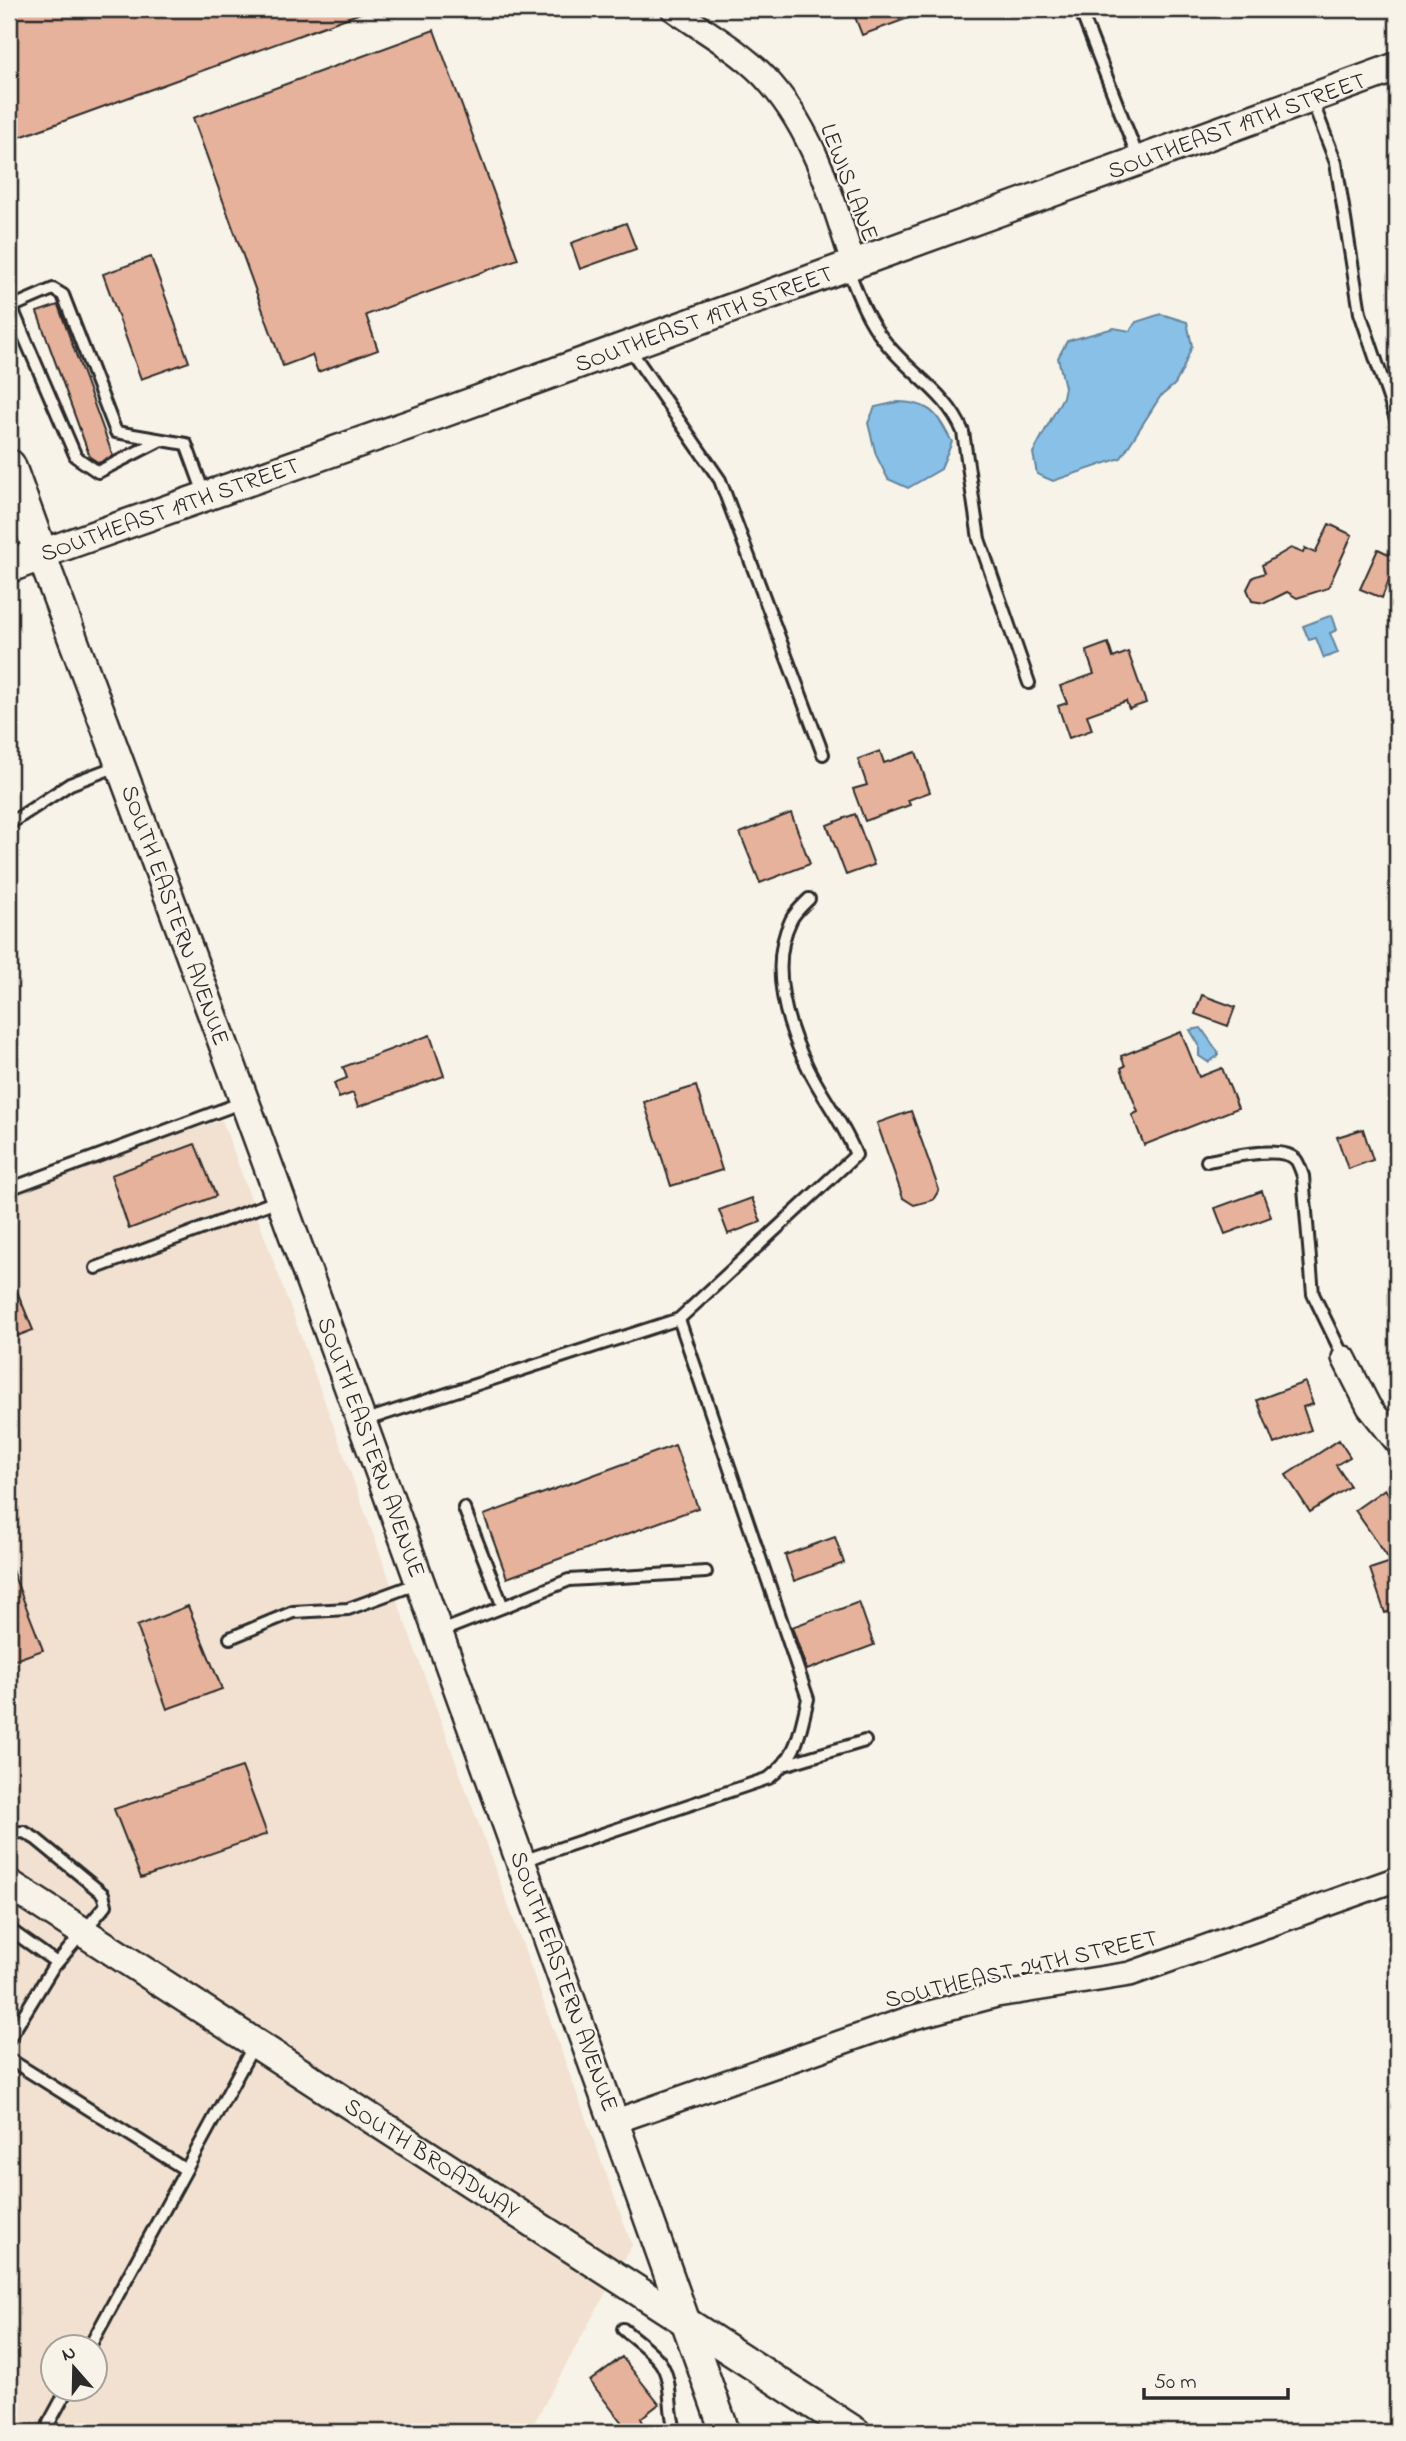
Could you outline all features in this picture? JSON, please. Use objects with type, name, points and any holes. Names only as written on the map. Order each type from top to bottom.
[{"type":"main road","name":"SOUTH EASTERN AVENUE","points":[[9,466],[41,554]]},
{"type":"main road","name":"SOUTHEAST 19TH STREET","points":[[9,566],[41,554]]},
{"type":"street","name":"LEWIS LANE","points":[[673,9],[770,82],[797,118],[822,169],[850,265]]},
{"type":"street","name":"SOUTHEAST 19TH STREET","points":[[41,554],[1397,67]]},
{"type":"street","name":"SOUTH EASTERN AVENUE","points":[[41,554],[363,1421],[616,2121],[725,2432]]},
{"type":"street","points":[[1344,1358],[1369,1407],[1397,1441]]},
{"type":"street","name":"SOUTHEAST 24TH STREET","points":[[616,2121],[923,2014],[998,1995],[1130,1974],[1397,1879]]},
{"type":"street","name":"SOUTH BROADWAY","points":[[9,1884],[856,2432]]},
{"type":"lane","points":[[1080,9],[1139,160]]},
{"type":"lane","points":[[1311,98],[1336,163],[1360,313],[1397,422]]},
{"type":"lane","points":[[850,265],[866,314],[883,340],[942,397],[957,416],[963,432],[979,540],[1029,683]]},
{"type":"lane","points":[[159,440],[99,472],[76,457],[10,307],[53,289],[63,295],[116,432],[186,444],[205,497]]},
{"type":"lane","points":[[628,345],[720,480],[823,754]]},
{"type":"lane","points":[[9,824],[70,784],[120,765]]},
{"type":"lane","points":[[363,1421],[679,1319],[856,1155],[846,1128],[809,1070],[784,1001],[779,965],[792,919],[809,899]]},
{"type":"lane","points":[[9,1189],[245,1101]]},
{"type":"lane","points":[[1207,1161],[1271,1152],[1286,1154],[1296,1159],[1303,1176],[1313,1294],[1344,1358]]},
{"type":"lane","points":[[96,1268],[281,1199]]},
{"type":"lane","points":[[679,1319],[807,1699],[798,1740],[787,1765]]},
{"type":"lane","points":[[464,1508],[503,1607]]},
{"type":"lane","points":[[439,1632],[569,1580],[706,1572]]},
{"type":"lane","points":[[230,1638],[293,1612],[348,1609],[421,1582]]},
{"type":"lane","points":[[522,1861],[769,1778],[787,1765],[865,1741]]},
{"type":"lane","points":[[9,1833],[24,1832],[103,1894],[106,1905],[56,1962],[9,2039]]},
{"type":"lane","points":[[9,1929],[56,1962]]},
{"type":"lane","points":[[98,2332],[255,2043]]},
{"type":"lane","points":[[9,2059],[186,2170]]},
{"type":"lane","points":[[623,2329],[659,2361],[664,2369],[670,2416],[676,2432]]},
{"type":"lane","points":[[49,2423],[61,2402]]},
{"type":"shaded area","points":[[222,1120],[632,2245],[529,2432],[9,2432],[9,1191]]},
{"type":"water","points":[[1161,314],[1187,322],[1192,346],[1175,384],[1160,397],[1121,458],[1053,481],[1037,474],[1033,453],[1063,397],[1065,387],[1058,358],[1067,341],[1114,328],[1130,331],[1136,322]]},
{"type":"water","points":[[898,402],[919,405],[932,412],[952,442],[941,469],[908,488],[888,479],[876,455],[868,423],[875,407]]},
{"type":"water","points":[[1332,615],[1337,630],[1330,633],[1338,653],[1324,658],[1316,638],[1309,640],[1303,626]]},
{"type":"water","points":[[1201,1028],[1218,1052],[1218,1056],[1208,1062],[1199,1056],[1199,1045],[1190,1030]]},
{"type":"building","points":[[9,9],[366,9],[366,11],[9,141]]},
{"type":"building","points":[[852,9],[927,9],[928,11],[862,35]]},
{"type":"building","points":[[434,30],[518,259],[366,315],[378,350],[318,372],[312,355],[283,366],[193,118]]},
{"type":"building","points":[[626,223],[636,249],[580,269],[571,243]]},
{"type":"building","points":[[151,257],[189,362],[141,379],[103,274]]},
{"type":"building","points":[[58,305],[113,456],[99,463],[90,457],[37,312]]},
{"type":"building","points":[[1329,524],[1352,535],[1328,588],[1297,598],[1287,592],[1265,603],[1252,601],[1247,589],[1253,577],[1265,573],[1262,565],[1291,548],[1303,553],[1305,548],[1315,553]]},
{"type":"building","points":[[1378,549],[1397,558],[1382,598],[1360,589]]},
{"type":"building","points":[[1108,643],[1113,658],[1128,652],[1146,703],[1129,709],[1126,701],[1087,715],[1092,730],[1069,738],[1058,706],[1067,703],[1060,686],[1094,674],[1086,651]]},
{"type":"building","points":[[880,751],[884,763],[916,752],[930,792],[908,800],[910,805],[865,821],[853,789],[867,785],[858,759]]},
{"type":"building","points":[[791,813],[810,864],[760,883],[740,833]]},
{"type":"building","points":[[855,814],[874,865],[846,875],[827,825]]},
{"type":"building","points":[[1202,995],[1235,1007],[1228,1026],[1195,1014]]},
{"type":"building","points":[[1181,1032],[1199,1077],[1222,1068],[1238,1108],[1144,1145],[1132,1115],[1138,1112],[1121,1068],[1125,1066],[1121,1056]]},
{"type":"building","points":[[430,1035],[444,1076],[358,1107],[353,1093],[339,1098],[334,1083],[347,1078],[343,1067]]},
{"type":"building","points":[[696,1086],[722,1170],[671,1186],[644,1102]]},
{"type":"building","points":[[911,1111],[939,1190],[933,1200],[914,1205],[903,1198],[877,1123]]},
{"type":"building","points":[[1363,1129],[1373,1160],[1348,1169],[1337,1137]]},
{"type":"building","points":[[195,1144],[216,1196],[129,1229],[111,1175]]},
{"type":"building","points":[[1262,1191],[1271,1217],[1225,1234],[1215,1208]]},
{"type":"building","points":[[752,1198],[761,1222],[728,1234],[719,1210]]},
{"type":"building","points":[[9,1272],[33,1330],[9,1339]]},
{"type":"building","points":[[1305,1382],[1313,1404],[1303,1407],[1311,1430],[1274,1444],[1257,1400]]},
{"type":"building","points":[[1339,1440],[1350,1457],[1336,1465],[1350,1486],[1310,1512],[1286,1475]]},
{"type":"building","points":[[675,1445],[698,1508],[507,1578],[484,1515]]},
{"type":"building","points":[[1385,1489],[1397,1507],[1397,1609],[1385,1613],[1370,1569],[1391,1562],[1355,1510]]},
{"type":"building","points":[[835,1537],[844,1563],[794,1581],[785,1555]]},
{"type":"building","points":[[9,1563],[43,1650],[9,1662]]},
{"type":"building","points":[[859,1602],[874,1645],[807,1670],[792,1627]]},
{"type":"building","points":[[188,1606],[222,1689],[167,1709],[137,1626]]},
{"type":"building","points":[[242,1767],[267,1834],[141,1878],[114,1809]]},
{"type":"building","points":[[622,2357],[659,2404],[641,2418],[647,2432],[629,2432],[590,2381]]}]
